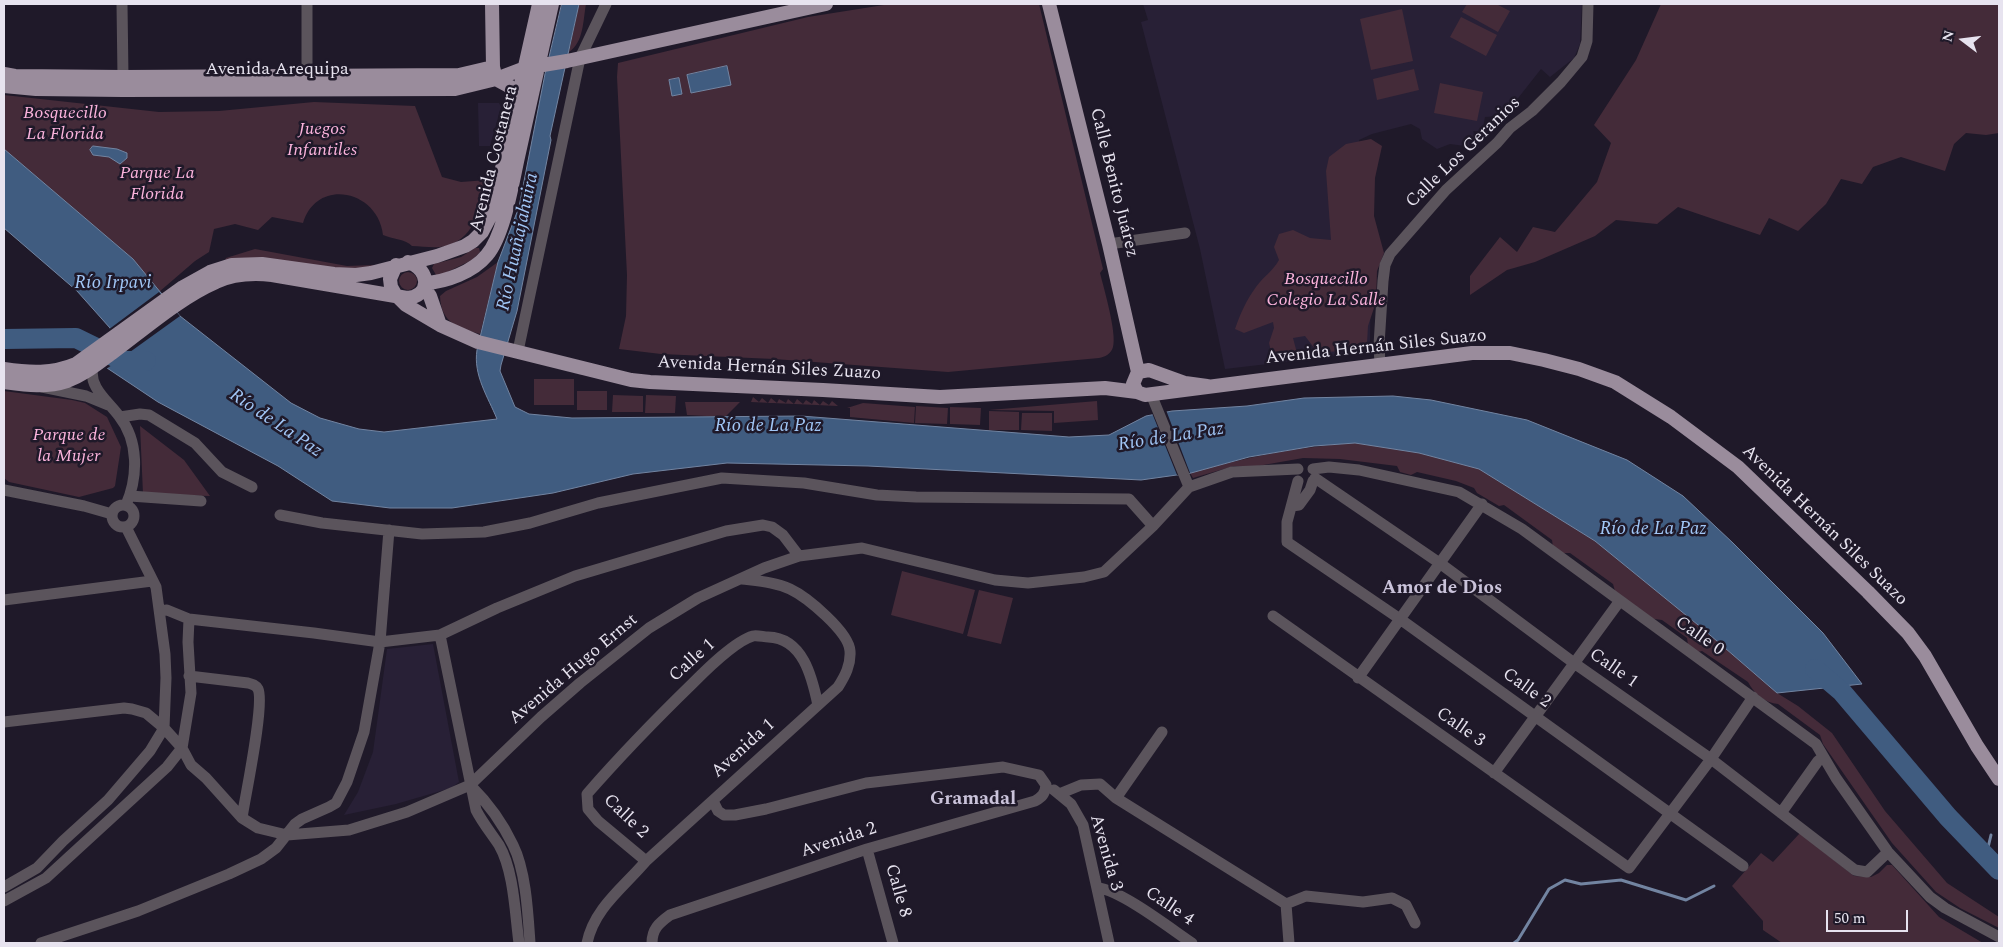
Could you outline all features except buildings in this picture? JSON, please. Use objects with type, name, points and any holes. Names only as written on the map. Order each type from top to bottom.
[{"type":"main road","points":[[492,4],[494,73],[509,86],[518,98]]},
{"type":"main road","name":"Avenida Costanera","points":[[169,304],[200,276],[232,265],[262,264],[356,275],[453,252],[473,241],[482,232],[494,206],[518,98],[537,67],[539,4]]},
{"type":"main road","name":"Avenida Costanera","points":[[425,285],[465,271],[488,255],[494,244],[506,208],[552,4]]},
{"type":"main road","points":[[573,60],[826,4]]},
{"type":"main road","name":"Calle Benito Juárez","points":[[1049,4],[1109,244],[1136,374]]},
{"type":"main road","name":"Avenida Arequipa","points":[[4,86],[36,89],[123,83],[308,82],[454,88],[494,73],[573,60]]},
{"type":"main road","name":"Avenida Arequipa","points":[[4,74],[123,83]]},
{"type":"main road","points":[[398,297],[390,283],[391,275],[402,264],[420,268],[425,276],[425,285],[440,325]]},
{"type":"main road","points":[[4,382],[40,386],[68,380],[169,304],[215,282],[238,275],[261,274],[411,298],[419,294],[425,285]]},
{"type":"main road","name":"Avenida Hernán Siles Zuazo","points":[[398,297],[406,305],[440,325],[478,342],[631,380],[940,397],[1105,388],[1148,397]]},
{"type":"main road","name":"Avenida Hernán Siles Suazo","points":[[1148,397],[1207,386],[1472,353],[1510,353],[1580,369],[1615,382],[1644,398],[1709,445],[1758,485],[1908,633],[1925,656],[1976,746],[1999,779]]},
{"type":"main road","points":[[4,369],[38,373],[86,367]]},
{"type":"main road","points":[[1146,370],[1152,372],[1157,377],[1158,384],[1148,397],[1133,384],[1136,374],[1146,370]]},
{"type":"main road","name":"Avenida Hernán Siles Suazo","points":[[1152,372],[1185,383],[1207,386]]},
{"type":"main road","name":"Avenida Hernán Siles Zuazo","points":[[1105,388],[1136,374]]},
{"type":"street","points":[[122,4],[123,83]]},
{"type":"street","points":[[307,4],[308,82]]},
{"type":"street","points":[[512,350],[573,60],[606,4]]},
{"type":"street","name":"Calle Los Geranios","points":[[1380,364],[1379,345],[1383,281],[1385,265],[1390,254],[1446,190],[1497,143],[1510,128],[1532,111],[1561,82],[1582,57],[1587,41],[1588,4]]},
{"type":"street","points":[[1109,244],[1185,233]]},
{"type":"street","points":[[86,367],[94,385],[120,417],[131,440],[134,454],[135,473],[128,500],[134,516],[132,523],[126,527],[115,524],[112,514],[115,508],[128,500],[201,501]]},
{"type":"street","points":[[40,386],[86,396],[112,407]]},
{"type":"street","points":[[1148,397],[1189,487],[1232,472],[1283,469],[1297,476],[1306,485],[1314,476]]},
{"type":"street","points":[[120,417],[140,414],[150,415],[195,443],[222,472],[252,487]]},
{"type":"street","points":[[1307,465],[1314,476],[1310,490],[1299,505],[1292,506],[1297,476],[1307,465]]},
{"type":"street","name":"Calle 0","points":[[1314,476],[1329,467],[1404,479],[1459,492],[1482,504],[1522,530],[1816,744],[1888,852],[1930,897],[1999,937]]},
{"type":"street","name":"Calle 1","points":[[1314,476],[1441,564],[1574,663],[1710,759],[1856,870],[1867,872],[1888,852]]},
{"type":"street","points":[[280,515],[322,523],[422,534],[484,532],[530,523],[598,503],[722,478],[804,483],[877,495],[1128,499],[1153,526]]},
{"type":"street","name":"Avenida Hugo Ernst","points":[[4,722],[132,708],[146,713],[164,728],[182,748],[192,765],[242,818],[258,828],[287,835],[349,830],[407,812],[470,785],[548,712],[649,628],[698,598],[742,578],[799,556],[862,548],[995,580],[1028,584],[1067,580],[1104,572],[1153,526],[1189,487]]},
{"type":"street","points":[[4,490],[84,506],[112,514]]},
{"type":"street","points":[[1358,678],[1482,504]]},
{"type":"street","name":"Calle 2","points":[[1292,506],[1287,522],[1287,542],[1400,620],[1743,866]]},
{"type":"street","points":[[168,611],[189,619],[380,642],[440,635],[497,608],[575,576],[726,531],[763,525],[772,527],[783,535],[799,556]]},
{"type":"street","points":[[4,887],[37,868],[63,841],[108,800],[150,751],[164,728],[168,611],[126,527]]},
{"type":"street","points":[[41,943],[138,911],[230,874],[276,848],[295,824],[302,819],[329,808],[336,802],[342,794],[364,732],[380,642],[389,530]]},
{"type":"street","name":"Avenida 1","points":[[742,578],[771,583],[791,590],[818,608],[838,628],[849,644],[850,663],[838,687],[713,801],[718,811],[724,815],[735,815],[766,809],[866,783],[1003,767],[1039,775],[1046,785]]},
{"type":"street","points":[[4,600],[152,581]]},
{"type":"street","points":[[1494,773],[1619,602]]},
{"type":"street","name":"Calle 3","points":[[1273,616],[1629,868],[1669,814]]},
{"type":"street","points":[[4,900],[46,878],[166,767],[182,748],[191,692],[188,642],[189,619]]},
{"type":"street","points":[[440,635],[476,810],[499,846],[508,871],[514,894],[519,943]]},
{"type":"street","name":"Calle 1","points":[[587,794],[634,740],[714,663],[734,647],[753,636],[772,637],[783,640],[799,652],[813,681],[818,705]]},
{"type":"street","points":[[190,676],[248,683],[258,688],[256,737],[242,818]]},
{"type":"street","points":[[1669,814],[1753,697]]},
{"type":"street","points":[[1116,798],[1162,732]]},
{"type":"street","points":[[1781,813],[1818,761],[1823,757]]},
{"type":"street","points":[[1059,794],[1080,785],[1100,784],[1116,798],[1286,904]]},
{"type":"street","points":[[470,785],[484,800],[514,846],[525,886],[530,943]]},
{"type":"street","name":"Avenida 3","points":[[1046,785],[1071,804],[1083,825],[1109,943]]},
{"type":"street","name":"Avenida 2","points":[[652,943],[654,930],[658,923],[670,915],[867,849],[1035,801],[1041,798],[1045,792],[1046,785]]},
{"type":"street","name":"Calle 2","points":[[587,794],[588,809],[598,821],[646,861],[713,801]]},
{"type":"street","name":"Calle 8","points":[[867,849],[893,943]]},
{"type":"street","points":[[587,943],[590,931],[601,911],[618,889],[646,861]]},
{"type":"street","points":[[37,868],[46,878]]},
{"type":"street","name":"Calle 4","points":[[1098,888],[1120,896],[1192,943]]},
{"type":"street","points":[[1286,904],[1306,896],[1363,902],[1392,898],[1406,905],[1415,923]]},
{"type":"street","points":[[1286,904],[1289,943]]},
{"type":"shaded area","points":[[1143,4],[1582,4],[1580,44],[1574,58],[1550,77],[1541,69],[1504,116],[1485,117],[1482,132],[1473,131],[1479,148],[1450,144],[1437,149],[1422,139],[1420,129],[1411,124],[1372,134],[1359,140],[1358,219],[1371,262],[1370,345],[1362,353],[1225,369],[1200,249],[1141,22],[1148,20]]},
{"type":"shaded area","points":[[478,103],[499,103],[501,107],[490,146],[479,146]]},
{"type":"shaded area","points":[[433,644],[459,782],[451,788],[396,804],[344,815],[358,792],[373,752],[387,649]]},
{"type":"green space","points":[[579,4],[586,4],[582,30],[578,43],[569,52]]},
{"type":"green space","points":[[890,4],[1039,4],[1103,269],[1100,273],[1110,311],[1114,340],[1111,352],[1099,358],[948,372],[774,359],[661,354],[619,349],[626,316],[627,275],[617,77],[618,63],[808,17]]},
{"type":"green space","points":[[1467,4],[1496,4],[1510,11],[1498,32],[1462,12]]},
{"type":"green space","points":[[1661,4],[1999,4],[1999,133],[1986,135],[1966,133],[1954,144],[1945,171],[1901,157],[1873,167],[1862,184],[1841,179],[1826,204],[1798,231],[1769,218],[1760,235],[1678,207],[1657,224],[1616,220],[1595,236],[1535,262],[1507,270],[1470,295],[1470,276],[1500,237],[1517,252],[1533,227],[1555,232],[1597,182],[1611,143],[1594,125],[1636,60]]},
{"type":"green space","points":[[1402,9],[1413,61],[1371,70],[1360,19]]},
{"type":"green space","points":[[1461,17],[1497,35],[1486,56],[1450,37]]},
{"type":"green space","points":[[1414,69],[1419,90],[1377,100],[1373,79]]},
{"type":"green space","points":[[1440,83],[1483,92],[1477,121],[1434,113]]},
{"type":"green space","name":"Parque La Florida","points":[[4,95],[159,112],[219,111],[314,102],[415,106],[442,177],[461,182],[487,180],[479,212],[474,222],[461,239],[452,244],[440,247],[412,246],[403,240],[383,235],[379,220],[370,208],[359,199],[346,195],[333,195],[321,199],[310,208],[303,223],[272,217],[258,230],[235,224],[214,229],[209,252],[195,261],[159,292],[133,259],[4,149]]},
{"type":"green space","name":"Bosquecillo Colegio La Salle","points":[[1371,139],[1382,146],[1375,178],[1374,216],[1384,253],[1377,271],[1376,302],[1368,326],[1367,343],[1356,350],[1326,352],[1315,349],[1305,336],[1293,338],[1298,357],[1288,360],[1273,360],[1269,343],[1274,328],[1273,322],[1244,333],[1235,329],[1241,312],[1256,287],[1279,260],[1274,247],[1279,234],[1293,230],[1310,238],[1331,240],[1326,171],[1329,157],[1346,144]]},
{"type":"green space","points":[[475,248],[479,248],[480,252],[472,260],[439,276],[436,275],[432,268],[434,264],[461,257]]},
{"type":"green space","points":[[255,249],[347,266],[374,265],[374,267],[347,269],[225,261],[226,258]]},
{"type":"green space","points":[[498,262],[480,334],[464,329],[447,318],[443,312],[440,296],[446,291],[477,277]]},
{"type":"green space","points":[[408,272],[414,275],[417,281],[414,287],[408,290],[402,287],[399,281],[402,275]]},
{"type":"green space","points":[[534,379],[574,379],[574,405],[534,405]]},
{"type":"green space","name":"Parque de la Mujer","points":[[4,391],[85,403],[107,417],[121,447],[115,486],[79,497],[9,482],[4,478]]},
{"type":"green space","points":[[577,391],[607,391],[607,410],[577,410]]},
{"type":"green space","points":[[613,395],[643,396],[643,412],[612,412]]},
{"type":"green space","points":[[646,395],[676,396],[675,413],[645,413]]},
{"type":"green space","points":[[753,397],[759,402],[762,398],[768,403],[751,402]]},
{"type":"green space","points":[[771,398],[777,403],[779,399],[786,403],[788,399],[794,404],[768,403]]},
{"type":"green space","points":[[797,399],[803,404],[806,400],[812,404],[814,400],[820,405],[823,401],[829,405],[832,401],[838,406],[794,404]]},
{"type":"green space","points":[[1097,401],[1098,420],[1054,423],[1054,411],[989,410]]},
{"type":"green space","points":[[685,402],[740,402],[725,417],[687,415]]},
{"type":"green space","points":[[863,403],[915,407],[914,423],[850,417],[850,408],[847,408]]},
{"type":"green space","points":[[916,406],[948,408],[947,424],[915,423]]},
{"type":"green space","points":[[950,407],[981,408],[980,425],[950,424]]},
{"type":"green space","points":[[989,411],[1019,412],[1019,430],[989,430]]},
{"type":"green space","points":[[1022,413],[1052,413],[1052,431],[1021,430]]},
{"type":"green space","points":[[140,426],[184,460],[210,496],[143,494]]},
{"type":"green space","points":[[1355,443],[1419,453],[1479,469],[1595,541],[1703,629],[1777,693],[1798,706],[1832,733],[1885,811],[1947,883],[1999,917],[1999,928],[1960,908],[1936,892],[1892,843],[1823,744],[1820,735],[1778,704],[1760,697],[1748,682],[1702,651],[1698,652],[1688,645],[1687,638],[1662,620],[1647,618],[1615,591],[1613,584],[1570,553],[1562,553],[1553,547],[1552,540],[1504,505],[1499,506],[1477,493],[1474,488],[1456,481],[1417,472],[1411,475],[1400,472],[1397,466],[1340,459],[1303,458],[1252,467],[1234,466],[1193,478],[1190,473],[1272,454],[1312,447]]},
{"type":"green space","points":[[902,571],[975,590],[963,634],[891,615]]},
{"type":"green space","points":[[979,590],[1013,598],[1001,644],[967,636]]},
{"type":"green space","points":[[1800,833],[1854,876],[1871,877],[1879,873],[1887,865],[1892,865],[1939,917],[1983,943],[1782,943],[1763,930],[1763,921],[1732,886],[1761,853],[1773,862]]},
{"type":"water","name":"Río de La Paz","points":[[562,4],[579,4],[550,136],[551,140],[517,311],[500,371],[515,407],[529,414],[572,418],[801,416],[1069,437],[1109,435],[1146,416],[1172,411],[1247,406],[1304,398],[1393,396],[1431,400],[1527,420],[1627,460],[1683,496],[1823,633],[1862,684],[1777,693],[1703,629],[1595,541],[1479,469],[1419,453],[1355,443],[1314,446],[1249,457],[1191,473],[1141,480],[868,466],[727,463],[633,474],[553,493],[452,508],[390,508],[332,501],[278,466],[158,402],[107,368],[126,354],[110,328],[77,291],[4,228],[4,149],[133,259],[180,316],[291,403],[320,418],[359,429],[384,432],[497,419],[479,377],[476,359],[477,350],[498,262],[519,207],[545,74]]},
{"type":"water","points":[[727,66],[731,85],[691,93],[687,75]]},
{"type":"water","points":[[679,78],[682,94],[672,96],[669,80]]},
{"type":"water","points":[[93,146],[117,149],[127,153],[127,158],[120,164],[109,157],[93,155],[90,150]]},
{"type":"pier","points":[[159,292],[180,316],[105,370],[105,366],[123,354],[108,330]]},
{"type":"pier","points":[[1166,410],[1190,473],[1177,475],[1152,413]]},
{"type":"waterway","points":[[4,339],[76,338],[123,361],[146,361]]},
{"type":"waterway","name":"Río de La Paz","points":[[1815,669],[1842,692],[1948,817],[1999,870]]},
{"type":"waterway","points":[[1986,856],[1991,835]]},
{"type":"waterway","points":[[1514,943],[1518,940],[1549,889],[1565,880],[1581,884],[1621,880],[1686,900],[1714,886]]},
{"type":"district","name":"Amor de Dios","points":[[1442,589]]},
{"type":"district","name":"Gramadal","points":[[973,800]]},
{"type":"park label","name":"Bosquecillo La Florida","points":[[65,124]]},
{"type":"park label","name":"Juegos Infantiles","points":[[322,140]]},
{"type":"water label","name":"Río Huañajahuira","points":[[519,242]]},
{"type":"water label","name":"Río Irpavi","points":[[113,284]]}]
